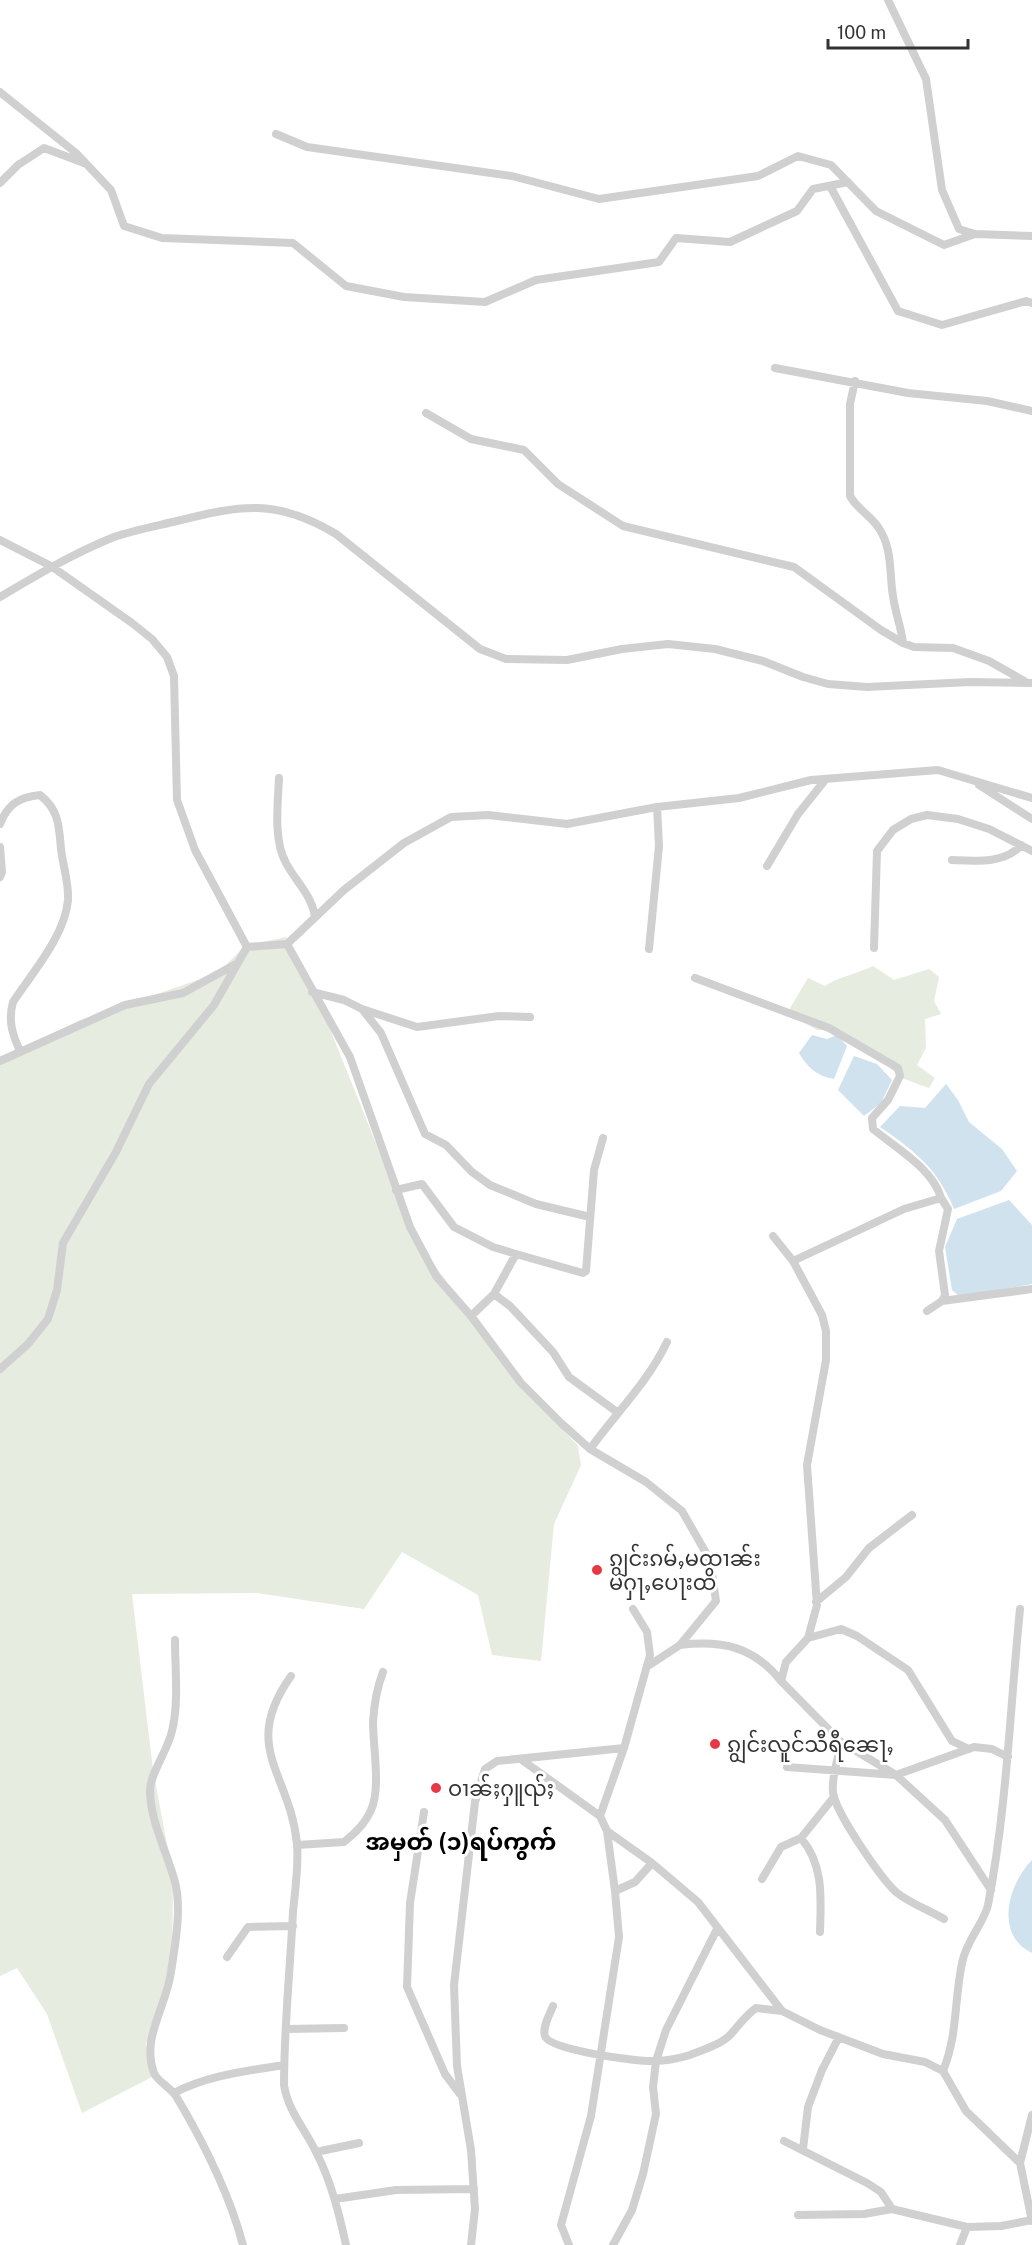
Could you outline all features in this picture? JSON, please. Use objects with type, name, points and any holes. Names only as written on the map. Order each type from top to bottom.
[{"type":"street","points":[[888,0],[926,79],[942,190],[959,229],[975,234],[1032,236]]},
{"type":"street","points":[[0,92],[87,164],[111,190],[124,226],[162,238],[293,243],[346,286],[404,297],[485,302],[536,280],[658,262],[676,238],[730,242],[797,211],[813,189],[848,182]]},
{"type":"street","points":[[276,134],[307,147],[512,176],[598,199],[758,176],[798,156],[831,165],[876,211],[944,245],[975,234]]},
{"type":"street","points":[[0,183],[18,165],[44,148],[87,164]]},
{"type":"street","points":[[830,186],[898,311],[942,325],[1026,301],[1032,303]]},
{"type":"street","points":[[775,368],[855,381],[908,393],[987,401],[1032,411]]},
{"type":"street","points":[[855,381],[850,404],[850,496],[855,505],[879,528],[885,542],[892,565],[893,597],[900,620],[903,642]]},
{"type":"street","points":[[426,413],[471,439],[524,450],[558,484],[623,526],[794,567],[881,630],[903,642],[914,647],[953,648],[989,661],[1029,683]]},
{"type":"street","points":[[0,597],[51,566],[116,536],[226,508],[252,507],[275,509],[311,519],[336,534],[480,649],[506,659],[567,660],[621,649],[668,644],[715,649],[763,661],[828,684],[897,686],[1029,683]]},
{"type":"street","points":[[0,540],[51,566],[152,639],[166,657],[174,676],[177,800],[195,850],[248,947]]},
{"type":"street","points":[[248,947],[287,944],[315,916],[404,843],[451,817],[488,815],[567,824],[657,807],[739,798],[826,779],[938,770],[1032,798]]},
{"type":"street","points":[[279,778],[280,847],[285,861],[310,896],[315,916]]},
{"type":"street","points":[[767,866],[798,814],[826,779]]},
{"type":"street","points":[[970,780],[1032,819]]},
{"type":"street","points":[[0,824],[6,810],[15,801],[40,795],[52,805],[58,819],[67,879],[68,901],[57,934],[13,1002],[10,1014],[13,1035],[20,1051]]},
{"type":"street","points":[[649,949],[659,846],[657,807]]},
{"type":"street","points":[[874,948],[877,851],[894,830],[911,819],[927,815],[943,817],[989,829],[1032,850]]},
{"type":"street","points":[[952,860],[972,861],[1006,856],[1021,845]]},
{"type":"street","points":[[0,847],[0,877]]},
{"type":"street","points":[[287,944],[350,1057],[410,1227],[436,1276],[471,1316],[521,1383],[590,1449],[646,1482],[682,1511],[710,1560],[716,1601],[681,1645],[648,1666]]},
{"type":"street","points":[[0,1368],[28,1344],[48,1318],[57,1290],[63,1243],[116,1152],[149,1084],[214,1005],[248,947]]},
{"type":"street","points":[[0,1061],[125,1005],[183,993],[238,963]]},
{"type":"street","points":[[695,978],[829,1028],[897,1068],[900,1076],[888,1100],[872,1118],[873,1129],[928,1174],[938,1185],[941,1198],[948,1209],[939,1251],[945,1295],[942,1301]]},
{"type":"street","points":[[312,992],[344,1000],[362,1009],[417,1027],[499,1016],[530,1017]]},
{"type":"street","points":[[362,1009],[381,1033],[425,1134],[446,1145],[472,1172],[490,1185],[536,1204],[590,1217]]},
{"type":"street","points":[[396,1190],[422,1184],[454,1227],[494,1247],[583,1273],[588,1268],[594,1170],[603,1138]]},
{"type":"street","points":[[793,1261],[904,1209],[941,1198]]},
{"type":"street","points":[[773,1236],[793,1261],[822,1315],[826,1331],[826,1360],[807,1465],[816,1602],[808,1638]]},
{"type":"street","points":[[471,1316],[494,1294],[516,1254]]},
{"type":"street","points":[[927,1311],[942,1301],[1032,1289]]},
{"type":"street","points":[[494,1294],[510,1306],[553,1352],[569,1377],[617,1412]]},
{"type":"street","points":[[590,1449],[654,1368],[667,1342]]},
{"type":"street","points":[[816,1602],[846,1577],[869,1548],[912,1515]]},
{"type":"street","points":[[600,1816],[624,1748],[650,1656],[647,1632],[633,1609]]},
{"type":"street","points":[[943,2071],[953,2048],[962,1963],[970,1937],[987,1909],[991,1890],[1008,1757],[1020,1609]]},
{"type":"street","points":[[781,1682],[786,1662],[808,1638],[827,1630],[841,1629],[909,1670],[952,1741],[969,1749]]},
{"type":"street","points":[[175,1640],[172,1730],[162,1760],[150,1779],[152,1810],[176,1884],[175,1943],[170,1982],[149,2041],[154,2075],[174,2093],[216,2168],[243,2245]]},
{"type":"street","points":[[681,1645],[704,1642],[737,1648],[757,1656],[841,1742],[896,1775],[945,1820],[991,1890]]},
{"type":"street","points":[[297,1845],[344,1842],[363,1825],[372,1808],[375,1780],[373,1721],[376,1692],[384,1672]]},
{"type":"street","points":[[291,1677],[278,1694],[269,1715],[267,1737],[278,1779],[290,1802],[297,1845],[284,2065],[287,2103],[316,2152],[335,2199],[346,2245]]},
{"type":"street","points":[[841,1742],[832,1791],[862,1850],[896,1892],[944,1919]]},
{"type":"street","points":[[471,2245],[475,2209],[474,2189],[471,2150],[457,2066],[454,1985],[475,1803],[485,1769],[497,1761],[624,1748]]},
{"type":"street","points":[[787,1767],[896,1775],[969,1749],[992,1749],[1008,1757]]},
{"type":"street","points":[[522,1760],[600,1816],[607,1831],[620,1937],[599,2053],[591,2116],[561,2225],[569,2245]]},
{"type":"street","points":[[762,1879],[781,1847],[801,1838],[834,1797]]},
{"type":"street","points":[[424,1812],[410,1903],[407,1987],[446,2074],[462,2097]]},
{"type":"street","points":[[607,1831],[652,1863],[698,1902],[782,2011]]},
{"type":"street","points":[[801,1838],[811,1850],[819,1873],[820,1932]]},
{"type":"street","points":[[615,1891],[635,1882],[652,1863]]},
{"type":"street","points":[[227,1957],[248,1928],[292,1926]]},
{"type":"street","points":[[613,2245],[632,2210],[643,2174],[656,2114],[653,2086],[656,2061],[666,2030],[717,1929]]},
{"type":"street","points":[[553,2006],[545,2027],[544,2036],[548,2042],[558,2047],[599,2053],[624,2060],[656,2061],[689,2055],[724,2040],[744,2016],[756,2008],[782,2011],[883,2054],[925,2062],[943,2071],[966,2111],[1020,2163]]},
{"type":"street","points":[[286,2029],[344,2028]]},
{"type":"street","points":[[803,2149],[808,2107],[822,2070],[839,2037]]},
{"type":"street","points":[[174,2093],[192,2084],[227,2074],[284,2065]]},
{"type":"street","points":[[798,2215],[864,2214],[892,2209],[967,2227],[1001,2226],[1032,2220],[1020,2163],[1032,2115]]},
{"type":"street","points":[[784,2141],[881,2192],[892,2209]]},
{"type":"street","points":[[316,2152],[359,2143]]},
{"type":"street","points":[[335,2199],[396,2190],[474,2189]]},
{"type":"street","points":[[960,2245],[967,2227]]},
{"type":"shaded area","points":[[286,937],[313,987],[412,1233],[535,1399],[578,1446],[581,1465],[554,1524],[541,1661],[492,1655],[478,1595],[402,1552],[364,1609],[257,1593],[132,1594],[153,1770],[173,1876],[172,1983],[146,2044],[154,2076],[82,2113],[47,2014],[17,1968],[0,1976],[0,1059],[78,1021],[218,973],[245,946]]},
{"type":"shaded area","points":[[873,966],[894,980],[929,969],[939,977],[934,1001],[941,1014],[925,1019],[926,1048],[917,1065],[935,1078],[929,1088],[899,1077],[878,1054],[839,1030],[817,1030],[787,1013],[808,978],[825,986]]},
{"type":"water","points":[[812,1035],[827,1039],[837,1035],[847,1046],[834,1079],[813,1070],[799,1053]]},
{"type":"water","points":[[854,1056],[877,1064],[892,1080],[881,1103],[864,1116],[838,1090]]},
{"type":"water","points":[[946,1084],[958,1100],[969,1122],[1002,1149],[1017,1171],[1001,1191],[954,1209],[941,1183],[924,1162],[880,1127],[900,1106],[925,1108]]},
{"type":"water","points":[[1009,1200],[1032,1225],[1032,1284],[960,1297],[952,1290],[945,1247],[957,1219]]},
{"type":"water","points":[[1032,1860],[1032,1953],[1020,1945],[1013,1934],[1009,1922],[1009,1909],[1011,1895],[1017,1882]]},
{"type":"place","name":"ၵျွင်းၵမ်ႇမထၢၼ်း မႁႃႇပေႃးထိ","points":[[597,1570]]},
{"type":"place","name":"ၵျွင်းလူင်သီရီၼေႃႇ","points":[[715,1744]]},
{"type":"place","name":"ဝၢၼ်ႈႁူၺ်ႈ","points":[[436,1788]]},
{"type":"district","name":"အမှတ် (၁)ရပ်ကွက်","points":[[461,1841]]}]
